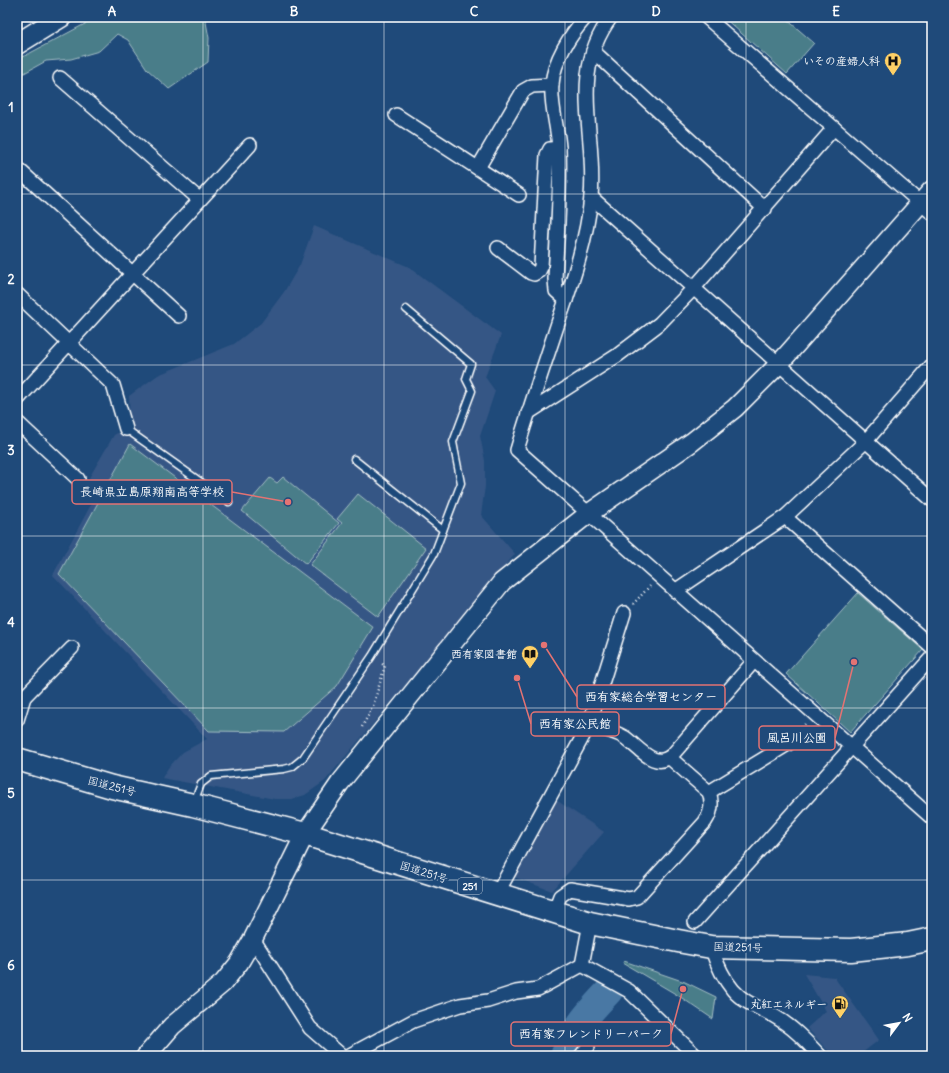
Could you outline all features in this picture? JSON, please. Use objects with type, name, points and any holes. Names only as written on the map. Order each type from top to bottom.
[{"type":"highway","name":"国道251号","points":[[17,759],[112,787],[193,805],[305,834],[590,923],[711,947],[851,950],[908,944],[932,939]]},
{"type":"main road","points":[[17,44],[61,17]]},
{"type":"street","points":[[566,300],[556,291],[555,279],[559,201],[559,148],[552,85],[556,67],[565,46],[586,17]]},
{"type":"street","points":[[611,17],[601,31],[593,52],[587,79],[585,104],[592,161],[591,197],[581,254],[517,450],[658,577],[932,818]]},
{"type":"street","points":[[146,1056],[172,1026],[223,983],[239,963],[253,939],[305,834],[340,783],[502,582],[588,514],[692,442],[735,408],[778,365],[928,202],[834,128],[706,17]]},
{"type":"street","points":[[593,52],[764,209]]},
{"type":"street","points":[[60,78],[199,199]]},
{"type":"street","points":[[478,168],[523,91],[532,86],[552,85]]},
{"type":"street","points":[[396,115],[519,195]]},
{"type":"street","points":[[528,414],[618,355],[659,324],[693,289],[834,128]]},
{"type":"street","points":[[17,400],[199,199],[250,146]]},
{"type":"street","points":[[498,248],[531,273],[534,274],[539,271],[541,267],[547,156],[550,149],[559,148]]},
{"type":"street","points":[[17,168],[179,316]]},
{"type":"street","points":[[591,197],[778,365],[932,500]]},
{"type":"street","points":[[17,294],[113,385],[126,429]]},
{"type":"street","points":[[675,591],[785,517],[865,442],[932,365]]},
{"type":"street","points":[[17,422],[78,479]]},
{"type":"street","points":[[785,517],[932,647]]},
{"type":"street","points":[[497,894],[589,724],[624,613]]},
{"type":"street","points":[[17,720],[21,696],[72,648]]},
{"type":"street","points":[[695,922],[932,657]]},
{"type":"street","points":[[589,724],[623,737],[652,760],[659,761],[670,758],[754,661]]},
{"type":"street","points":[[709,792],[788,744]]},
{"type":"street","points":[[554,912],[560,896],[570,889],[629,899],[634,899],[641,895],[705,822],[710,812],[711,799],[709,792],[670,758]]},
{"type":"street","points":[[582,965],[590,923]]},
{"type":"street","points":[[253,939],[310,1028],[342,1056]]},
{"type":"street","points":[[711,947],[719,970],[733,991],[746,1002],[775,1016],[801,1036],[820,1056]]},
{"type":"street","points":[[348,1056],[413,1021],[460,1006],[488,1001],[516,992],[538,989],[582,965]]},
{"type":"street","points":[[582,965],[629,991],[696,1056]]},
{"type":"lane","points":[[193,805],[201,784],[211,776],[284,769],[292,767],[303,758],[372,656],[434,554],[461,483],[453,442],[472,391],[466,379],[471,364],[406,308]]},
{"type":"lane","points":[[126,429],[229,502]]},
{"type":"lane","points":[[354,458],[443,530]]},
{"type":"path","points":[[624,613],[658,577]]},
{"type":"path","points":[[361,733],[361,728],[374,706],[385,666]]},
{"type":"shaded area","points":[[314,226],[409,267],[501,335],[485,377],[495,391],[480,436],[485,461],[485,486],[481,515],[515,554],[325,781],[305,795],[292,799],[275,799],[162,778],[168,768],[183,752],[207,739],[53,575],[100,488],[89,478],[114,435],[130,426],[129,396],[158,375],[234,344],[261,323],[284,292],[300,265]]},
{"type":"shaded area","points":[[556,800],[604,832],[552,891],[514,877]]},
{"type":"shaded area","name":"丸紅エネルギー","points":[[804,974],[834,977],[879,1040],[858,1056],[833,1056],[807,1028],[826,1011]]},
{"type":"green space","points":[[98,17],[205,17],[209,38],[208,62],[169,89],[147,69],[128,40],[117,34],[99,51],[71,59],[46,61],[17,77],[17,60]]},
{"type":"green space","points":[[723,17],[784,17],[814,43],[787,74]]},
{"type":"green space","points":[[130,444],[373,627],[337,686],[284,732],[209,731],[59,574]]},
{"type":"green space","points":[[283,477],[339,523],[306,564],[242,511],[270,478],[277,483]]},
{"type":"green space","points":[[358,494],[426,548],[378,617],[310,565],[342,523],[337,519]]},
{"type":"green space","points":[[858,593],[923,650],[850,732],[786,674]]},
{"type":"green space","points":[[624,961],[685,982],[716,997],[713,1019],[679,996],[623,963]]},
{"type":"waterway","points":[[564,1056],[578,1028],[609,991]]},
{"type":"place","name":"いその産婦人科","points":[[893,76]]},
{"type":"place","name":"長崎県立島原翔南高等学校","points":[[288,502]]},
{"type":"place","name":"西有家総合学習センター","points":[[544,645]]},
{"type":"place","name":"風呂川公園","points":[[854,662]]},
{"type":"place","name":"西有家図書館","points":[[530,669]]},
{"type":"place","name":"西有家公民館","points":[[517,678]]},
{"type":"place","name":"西有家フレンドリーパーク","points":[[683,989]]},
{"type":"place","name":"丸紅エネルギー","points":[[840,1019]]}]
